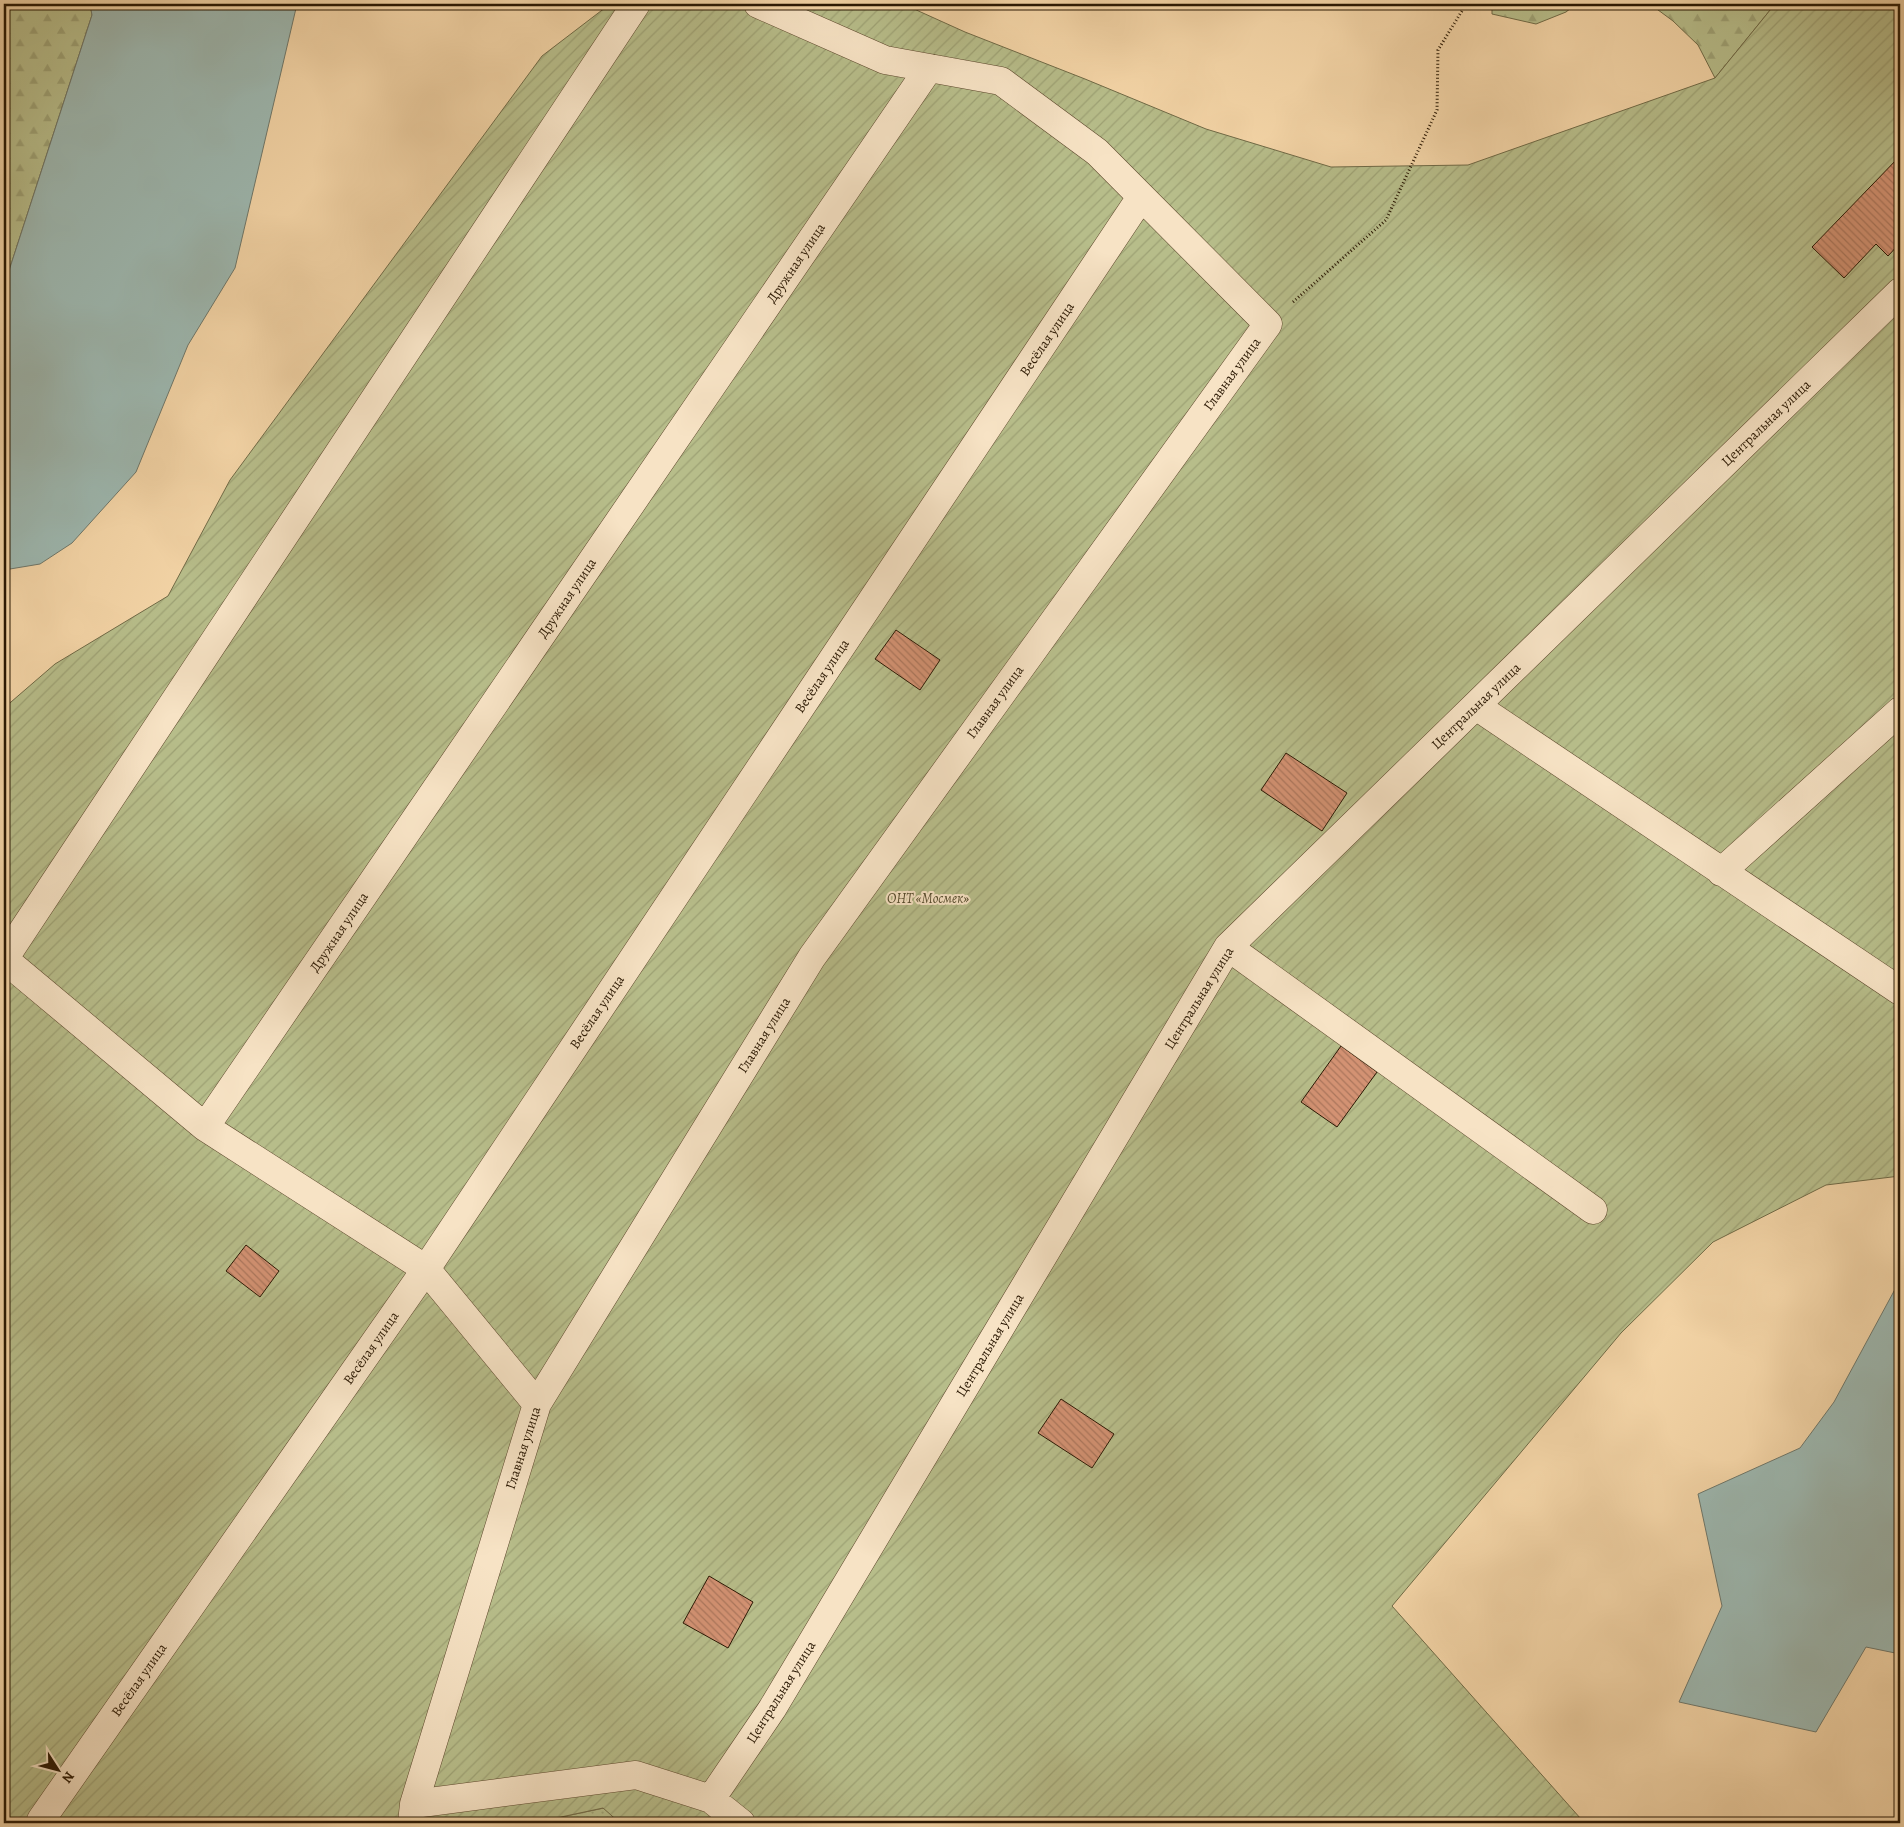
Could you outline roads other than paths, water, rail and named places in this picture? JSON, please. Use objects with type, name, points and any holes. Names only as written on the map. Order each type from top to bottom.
[{"type":"street","points":[[537,1404],[426,1269],[205,1127],[4,959],[636,4]]},
{"type":"street","points":[[758,4],[885,60],[1001,81],[1097,152],[1141,196]]},
{"type":"street","name":"Дружная улица","points":[[205,1127],[929,68]]},
{"type":"street","name":"Главная улица","points":[[413,1814],[537,1404],[812,957],[1268,324],[1141,196]]},
{"type":"street","name":"Весёлая улица","points":[[41,1820],[426,1269],[1141,196]]},
{"type":"street","name":"Центральная улица","points":[[711,1799],[772,1709],[1228,947],[1900,292]]},
{"type":"street","points":[[1476,706],[1900,991]]},
{"type":"street","points":[[1721,872],[1900,711]]},
{"type":"street","points":[[1228,947],[1593,1210]]},
{"type":"street","points":[[413,1814],[636,1775],[711,1799],[741,1823]]},
{"type":"water","points":[[90,4],[297,4],[235,268],[188,345],[136,472],[72,543],[40,564],[4,570],[4,286],[92,15]]},
{"type":"water","points":[[1900,1280],[1900,1654],[1866,1647],[1816,1732],[1679,1702],[1722,1606],[1698,1494],[1800,1448],[1834,1402]]},
{"type":"park label","name":"ОНТ «Мосмек»","points":[[928,898]]}]
